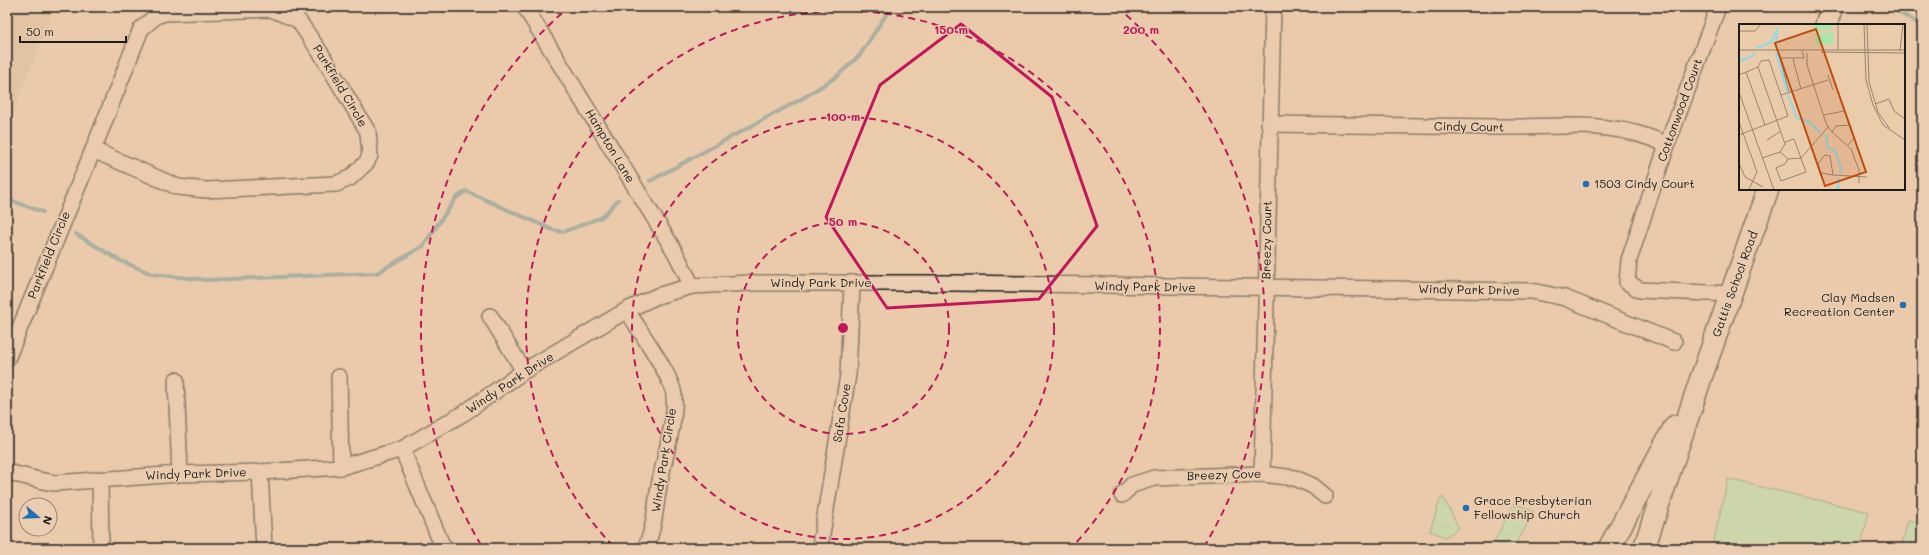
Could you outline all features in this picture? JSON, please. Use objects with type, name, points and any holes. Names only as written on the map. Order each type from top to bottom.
[{"type":"main road","points":[[1826,24],[1832,7]]},
{"type":"main road","name":"Gattis School Road","points":[[1644,548],[1701,378],[1768,190]]},
{"type":"main road","name":"Gattis School Road","points":[[1609,548],[1701,378]]},
{"type":"street","name":"Hampton Lane","points":[[525,7],[675,252],[692,286]]},
{"type":"street","name":"Breezy Court","points":[[1262,474],[1272,7]]},
{"type":"street","name":"Cottonwood Court","points":[[1718,7],[1667,145],[1628,260],[1627,282],[1640,290],[1731,294]]},
{"type":"street","name":"Parkfield Circle","points":[[7,359],[141,29],[156,16],[174,12],[270,9],[298,20],[368,132],[370,155],[364,166],[350,178],[336,184],[206,190],[178,187],[93,150]]},
{"type":"street","name":"Cindy Court","points":[[1269,124],[1519,128],[1600,127],[1634,132],[1667,145]]},
{"type":"street","name":"Windy Park Drive","points":[[7,472],[43,482],[55,483],[180,474],[260,472],[341,467],[402,449],[464,413],[524,371],[627,310],[657,296],[692,286],[750,282],[852,284],[955,283],[1266,289],[1532,291],[1565,298],[1674,342]]},
{"type":"street","name":"Safa Cove","points":[[821,540],[848,375],[852,284]]},
{"type":"street","name":"Windy Park Circle","points":[[627,310],[668,378],[673,391],[673,412],[670,434],[653,528],[645,548]]},
{"type":"street","points":[[490,316],[524,371]]},
{"type":"street","points":[[338,377],[341,467]]},
{"type":"street","points":[[176,380],[180,474]]},
{"type":"street","points":[[402,449],[442,545],[446,548]]},
{"type":"street","points":[[260,472],[264,548]]},
{"type":"street","name":"Breezy Cove","points":[[1122,495],[1132,485],[1154,478],[1262,474],[1295,478],[1313,486],[1325,496]]},
{"type":"street","points":[[100,479],[101,548]]},
{"type":"highlighted area","points":[[961,24],[1052,97],[1097,226],[1039,299],[887,308],[826,217],[880,85]]},
{"type":"shaded area","points":[[7,7],[55,7],[7,126]]},
{"type":"green space","points":[[1728,479],[1869,512],[1860,548],[1712,548]]},
{"type":"green space","points":[[1443,497],[1459,528],[1445,537],[1430,531],[1440,500]]},
{"type":"green space","points":[[1514,503],[1534,512],[1515,546],[1509,547],[1495,542]]},
{"type":"green space","points":[[1908,520],[1922,523],[1922,548],[1901,548]]},
{"type":"waterway","points":[[650,181],[803,98],[836,77],[860,55],[891,7]]},
{"type":"waterway","points":[[1890,7],[1922,26]]},
{"type":"waterway","points":[[76,234],[119,260],[152,274],[207,280],[377,273],[423,246],[456,198],[466,191],[553,230],[563,232],[602,217],[618,200]]},
{"type":"waterway","points":[[7,199],[43,212]]},
{"type":"place","name":"1503 Cindy Court","points":[[1586,184]]},
{"type":"place","name":"Clay Madsen Recreation Center","points":[[1903,305]]},
{"type":"place","name":"Grace Presbyterian Fellowship Church","points":[[1466,508]]}]
